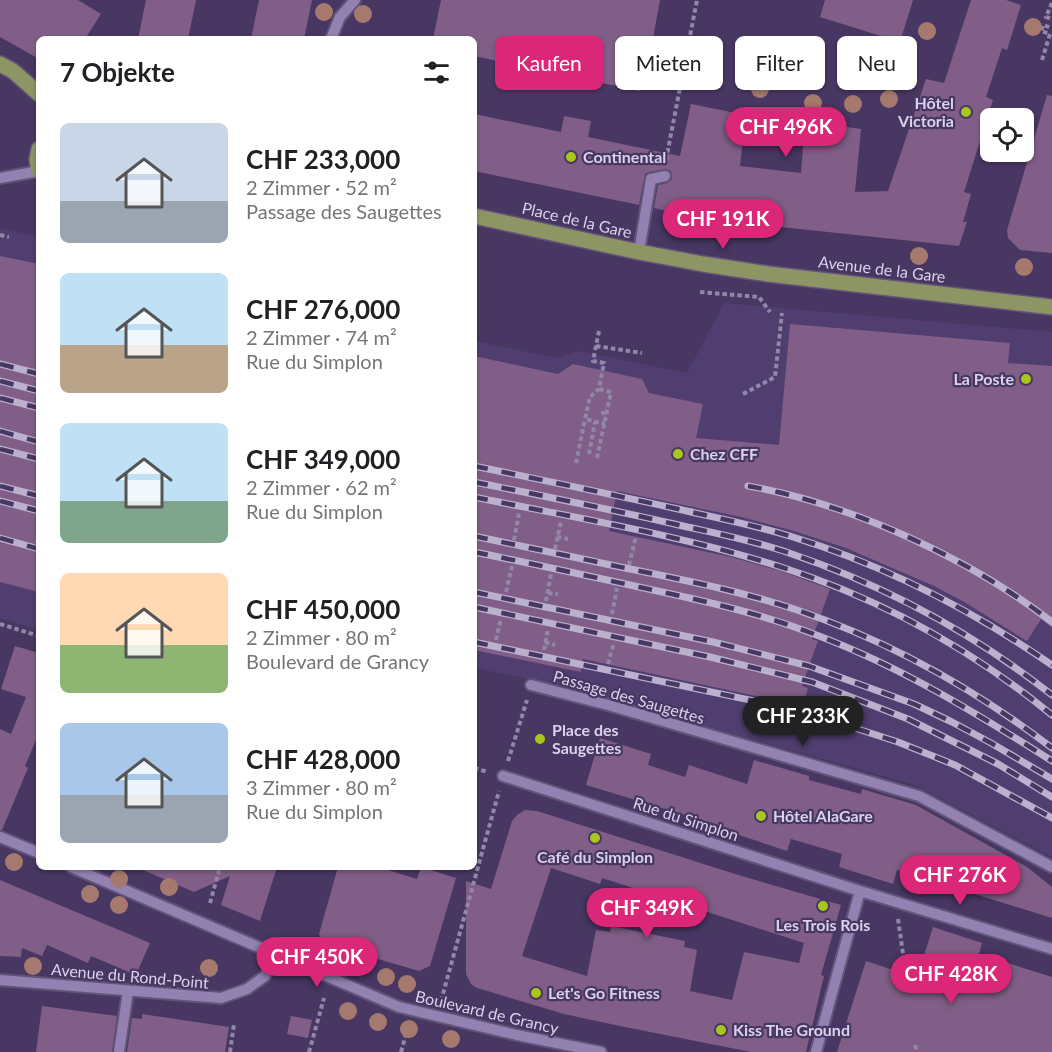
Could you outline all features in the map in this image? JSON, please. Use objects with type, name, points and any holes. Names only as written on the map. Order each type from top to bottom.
[{"type":"main road","points":[[0,64],[36,91]]},
{"type":"main road","name":"Place de la Gare","points":[[477,217],[672,257]]},
{"type":"main road","name":"Avenue de la Gare","points":[[672,257],[768,274],[1052,307]]},
{"type":"street","points":[[332,36],[340,17],[355,0]]},
{"type":"street","points":[[0,178],[36,172]]},
{"type":"street","points":[[639,252],[651,179],[665,176]]},
{"type":"street","name":"Passage des Saugettes","points":[[531,685],[608,705],[919,796],[1052,867]]},
{"type":"street","name":"Rue du Simplon","points":[[503,776],[1052,950]]},
{"type":"street","points":[[0,837],[36,852]]},
{"type":"street","name":"Boulevard de Grancy","points":[[78,870],[399,1007],[435,1017],[601,1052]]},
{"type":"street","points":[[816,1052],[860,891]]},
{"type":"street","name":"Avenue du Rond-Point","points":[[0,980],[221,998],[247,989],[265,976],[275,955]]},
{"type":"street","points":[[119,1052],[128,991]]},
{"type":"path","points":[[666,158],[697,0]]},
{"type":"path","points":[[1052,3],[1046,17],[1052,19]]},
{"type":"path","points":[[1042,60],[1050,34],[1041,31],[1043,25],[1052,28]]},
{"type":"path","points":[[0,235],[9,237]]},
{"type":"path","points":[[700,292],[759,297],[770,312]]},
{"type":"path","points":[[742,394],[776,377],[782,313]]},
{"type":"path","points":[[576,464],[590,397],[599,389],[604,363],[593,361],[599,331]]},
{"type":"path","points":[[596,346],[642,353]]},
{"type":"path","points":[[597,458],[611,392],[599,389]]},
{"type":"path","points":[[585,419],[604,424]]},
{"type":"path","points":[[589,454],[595,422]]},
{"type":"path","points":[[514,540],[519,513]]},
{"type":"path","points":[[555,549],[561,521]]},
{"type":"path","points":[[629,565],[636,536]]},
{"type":"path","points":[[557,537],[568,539]]},
{"type":"path","points":[[506,592],[512,566]]},
{"type":"path","points":[[546,601],[551,574]]},
{"type":"path","points":[[612,614],[617,588]]},
{"type":"path","points":[[548,592],[558,594]]},
{"type":"path","points":[[496,640],[501,618]]},
{"type":"path","points":[[0,624],[36,635]]},
{"type":"path","points":[[544,650],[548,628]]},
{"type":"path","points":[[545,642],[555,645]]},
{"type":"path","points":[[608,664],[614,642]]},
{"type":"path","points":[[477,868],[531,685]]},
{"type":"path","points":[[477,769],[503,776]]},
{"type":"path","points":[[210,903],[219,870]]},
{"type":"path","points":[[435,1017],[476,870]]},
{"type":"path","points":[[900,914],[897,922],[906,974]]},
{"type":"path","points":[[309,1052],[324,998]]},
{"type":"path","points":[[230,1052],[234,1024]]},
{"type":"path","points":[[401,1052],[407,1031]]},
{"type":"path","points":[[915,1045],[917,1052]]},
{"type":"shaded area","points":[[0,229],[36,235],[36,629],[0,618]]},
{"type":"shaded area","points":[[724,303],[1052,332],[1052,857],[915,785],[560,685],[477,669],[477,342],[557,358],[579,351],[687,373]]},
{"type":"building","points":[[0,0],[78,0],[101,14],[87,36],[36,36],[36,57],[0,37]]},
{"type":"building","points":[[146,0],[196,0],[189,36],[139,36]]},
{"type":"building","points":[[259,0],[312,0],[305,36],[252,36]]},
{"type":"building","points":[[441,0],[660,0],[653,36],[615,36],[615,86],[603,83],[603,36],[495,36],[495,60],[477,57],[477,36],[434,36]]},
{"type":"building","points":[[825,0],[913,0],[902,36],[881,36],[820,17]]},
{"type":"building","points":[[971,0],[1006,0],[1021,5],[1007,50],[1002,48],[986,97],[993,100],[990,108],[980,108],[980,141],[964,192],[971,194],[963,222],[967,222],[959,246],[667,215],[668,211],[654,208],[658,185],[672,179],[671,171],[667,169],[645,174],[639,205],[477,172],[477,115],[561,132],[564,116],[591,121],[588,137],[680,156],[691,104],[746,115],[740,166],[801,173],[805,121],[861,129],[855,192],[888,191],[926,79],[944,83]]},
{"type":"building","points":[[1047,95],[1052,96],[1052,253],[1020,250],[1008,238],[1007,230],[1027,162],[1034,162],[1034,139]]},
{"type":"building","points":[[0,256],[36,263],[36,591],[0,582]]},
{"type":"building","points":[[790,324],[1010,343],[1008,363],[1052,366],[1052,628],[1041,619],[1027,641],[934,586],[846,548],[741,517],[617,491],[609,531],[731,557],[781,571],[830,589],[812,639],[818,641],[802,686],[808,688],[803,706],[583,659],[581,672],[477,651],[477,357],[558,374],[573,364],[642,379],[649,393],[703,404],[696,438],[779,445]]},
{"type":"building","points":[[15,646],[36,652],[36,740],[25,766],[28,768],[2,830],[0,830],[0,729],[11,734],[26,697],[1,689]]},
{"type":"building","points":[[600,738],[651,754],[648,765],[685,777],[689,765],[747,784],[754,760],[809,776],[809,780],[861,794],[862,789],[916,805],[1027,867],[1052,887],[1052,918],[897,870],[893,884],[839,867],[842,854],[791,839],[787,851],[733,833],[734,830],[586,785]]},
{"type":"building","points":[[525,810],[537,811],[841,905],[821,975],[824,976],[806,1052],[751,1052],[620,1026],[564,1014],[477,988],[471,984],[466,974],[466,881],[491,889],[512,821]],"holes":[[[551,868],[600,884],[602,878],[804,943],[799,963],[744,952],[732,1000],[690,991],[697,950],[684,947],[685,941],[611,926],[610,932],[596,930],[587,976],[522,956]]]},
{"type":"building","points":[[143,870],[276,870],[260,921],[221,905],[230,876],[194,892]]},
{"type":"building","points":[[337,870],[388,870],[417,879],[420,870],[431,870],[456,878],[430,966],[419,971],[323,943],[319,934]]},
{"type":"building","points":[[0,880],[150,943],[136,975],[91,956],[88,963],[47,945],[42,956],[22,948],[21,957],[0,956]]},
{"type":"building","points":[[933,927],[982,943],[979,954],[1052,977],[1052,1052],[837,1052],[866,961],[917,978]]},
{"type":"building","points":[[42,1006],[117,1016],[112,1052],[36,1052]]},
{"type":"building","points":[[142,1014],[229,1027],[225,1052],[127,1052],[132,1018],[142,1019]]},
{"type":"building","points":[[291,1016],[312,1020],[308,1038],[287,1034]]},
{"type":"railway","points":[[0,364],[36,373]]},
{"type":"railway","points":[[0,381],[36,390]]},
{"type":"railway","points":[[0,398],[36,407]]},
{"type":"railway","points":[[0,431],[36,441]]},
{"type":"railway","points":[[0,449],[36,458]]},
{"type":"railway","points":[[477,467],[736,522],[828,549],[927,591],[991,626],[1052,665]]},
{"type":"railway","points":[[477,483],[737,538],[824,566],[893,596],[959,631],[1022,672],[1052,695]]},
{"type":"railway","points":[[0,486],[36,495]]},
{"type":"railway","points":[[748,486],[787,494],[827,506],[907,537],[984,576],[1052,622]]},
{"type":"railway","points":[[477,498],[705,546],[781,567],[817,580],[889,610],[923,628],[990,669],[1052,715]]},
{"type":"railway","points":[[0,501],[36,510]]},
{"type":"railway","points":[[477,537],[733,592],[776,603],[831,622],[898,652],[962,687],[1052,748]]},
{"type":"railway","points":[[0,538],[36,548]]},
{"type":"railway","points":[[477,553],[707,602],[797,628],[880,662],[910,677],[1052,761]]},
{"type":"railway","points":[[477,593],[713,642],[809,666],[914,704],[991,743],[1052,779]]},
{"type":"railway","points":[[477,608],[710,657],[812,682],[908,719],[998,764],[1052,797]]},
{"type":"railway","points":[[477,643],[802,711],[898,742],[955,765],[1052,818]]},
{"type":"place","name":"Hôtel Victoria","points":[[966,112]]},
{"type":"place","name":"Continental","points":[[571,157]]},
{"type":"place","name":"La Poste","points":[[1026,379]]},
{"type":"place","name":"Chez CFF","points":[[678,454]]},
{"type":"place","name":"Place des Saugettes","points":[[540,739]]},
{"type":"place","name":"Hôtel AlaGare","points":[[761,816]]},
{"type":"place","name":"Café du Simplon","points":[[595,838]]},
{"type":"place","name":"Les Trois Rois","points":[[823,906]]},
{"type":"place","name":"Let's Go Fitness","points":[[536,993]]},
{"type":"place","name":"Kiss The Ground","points":[[721,1030]]}]
